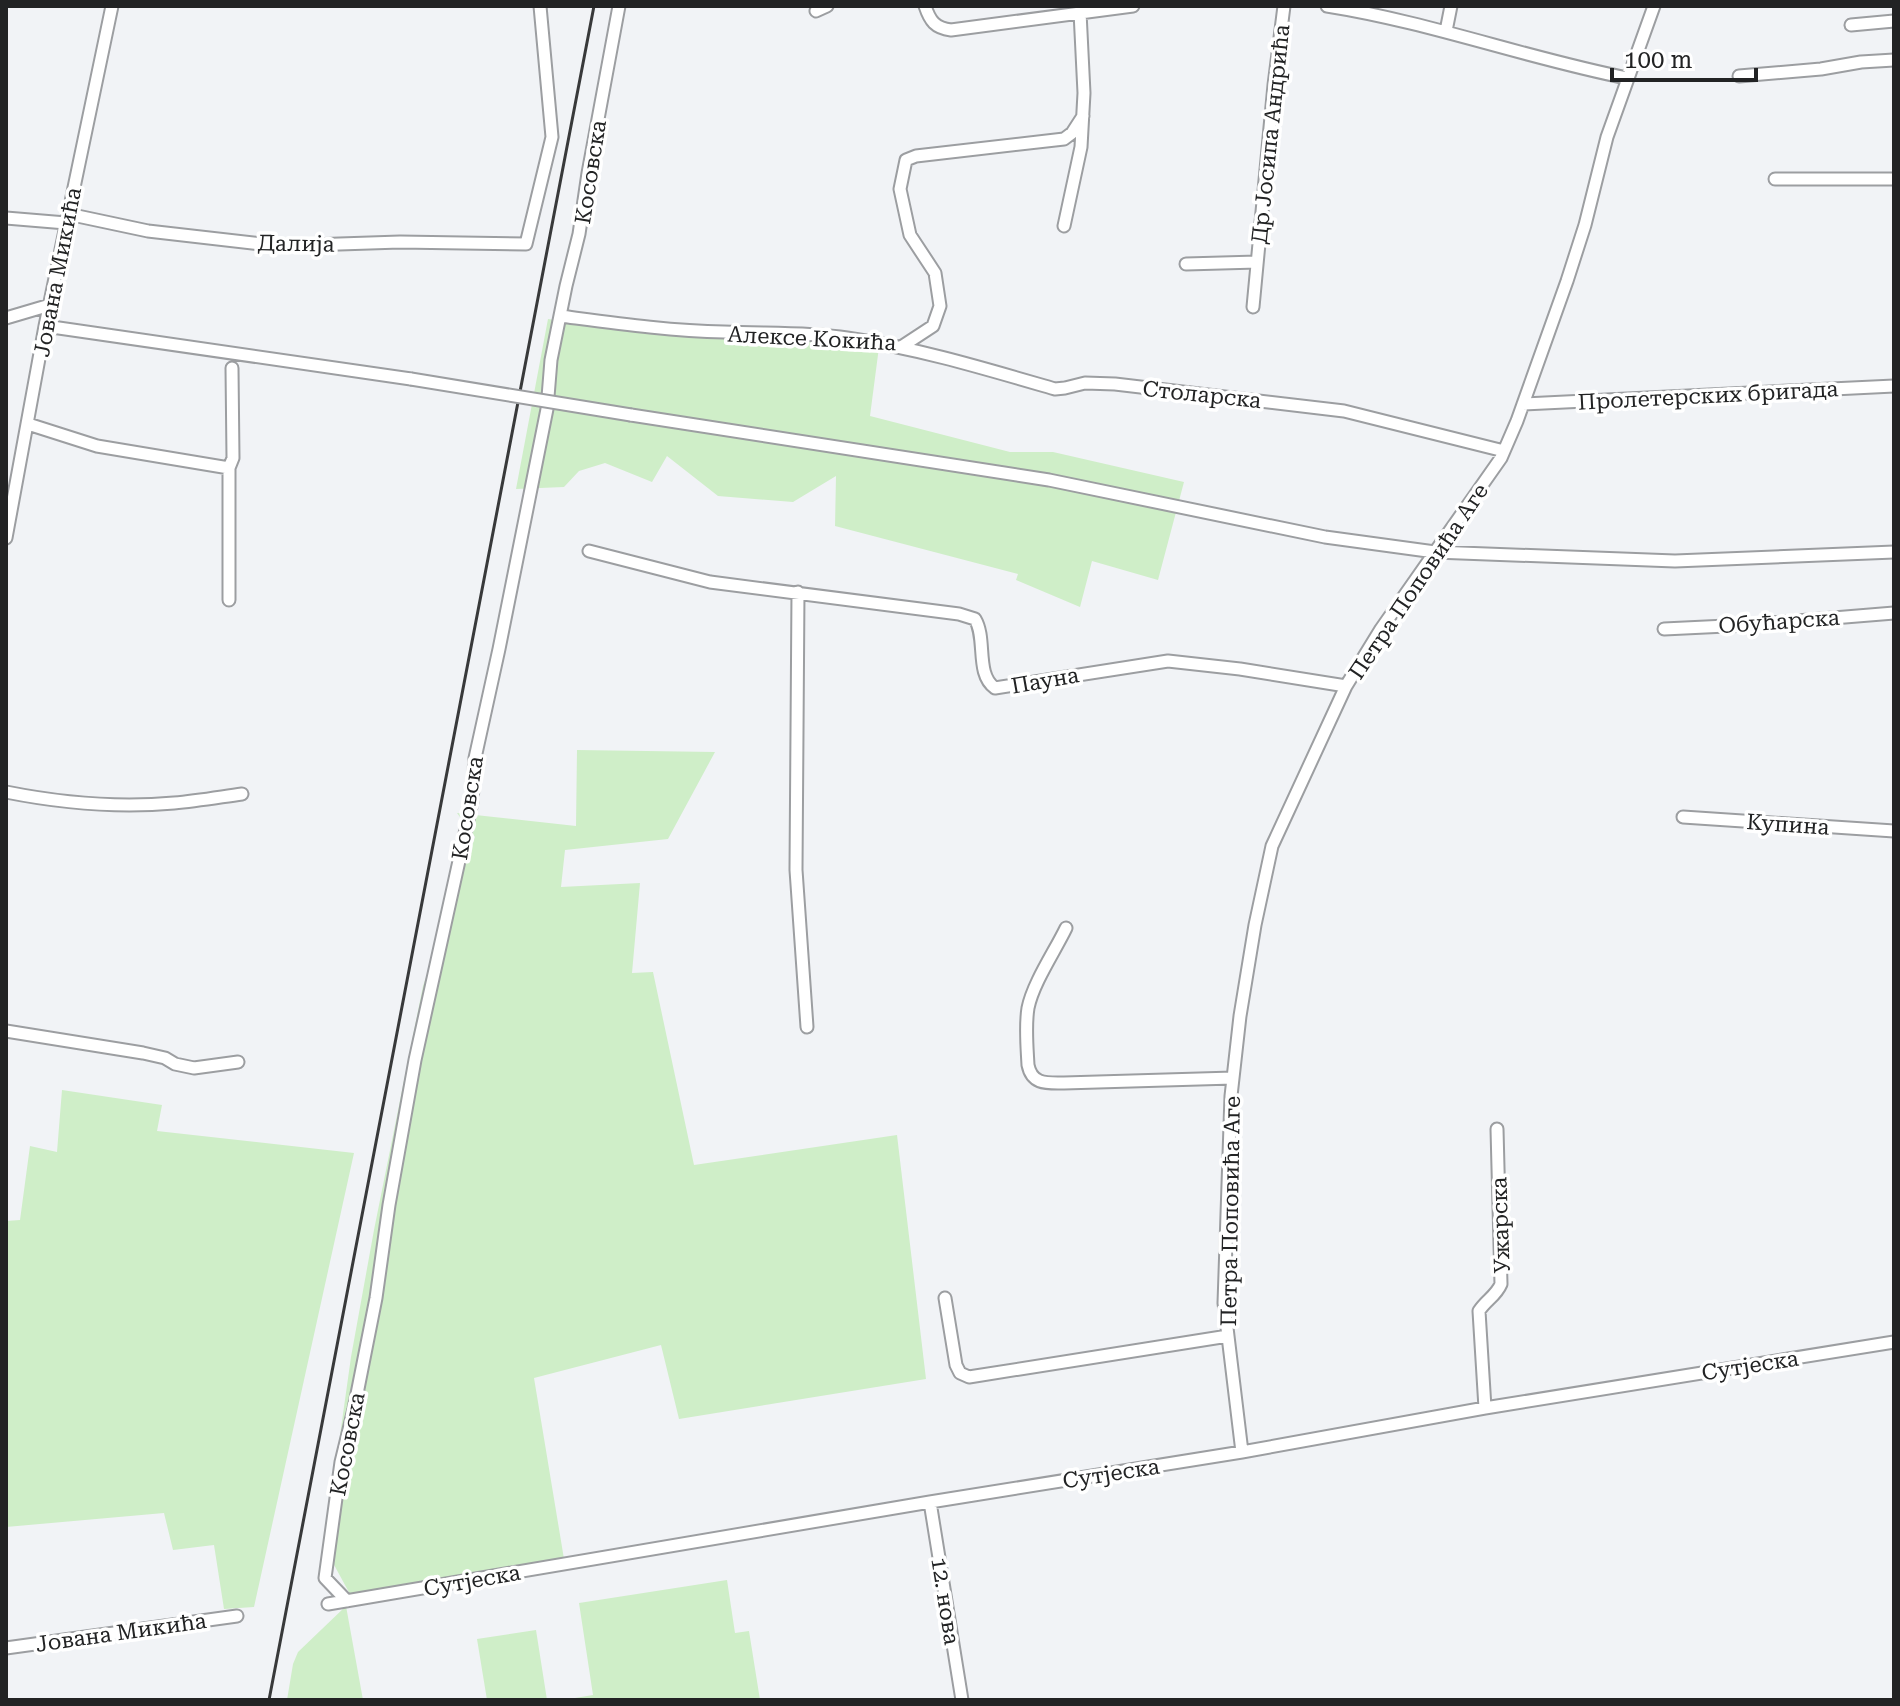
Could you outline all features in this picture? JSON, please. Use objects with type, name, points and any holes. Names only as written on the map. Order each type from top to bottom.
[{"type":"street","name":"Јована Микића","points":[[6,538],[45,326],[112,6]]},
{"type":"street","name":"Далија","points":[[6,218],[67,219],[279,246],[400,242],[526,244],[552,137],[540,6]]},
{"type":"street","name":"Косовска","points":[[347,1601],[325,1578],[341,1462],[376,1298],[415,1060],[472,802],[475,758],[547,409],[551,360],[579,234],[619,6]]},
{"type":"street","points":[[925,6],[933,24],[951,30],[1133,6]]},
{"type":"street","name":"Др Јосипа Андрића","points":[[1253,307],[1284,6]]},
{"type":"street","points":[[1327,6],[1408,21],[1537,58],[1627,78]]},
{"type":"street","points":[[1446,31],[1451,6]]},
{"type":"street","name":"Петра Поповића Аге","points":[[1242,1452],[1224,1303],[1231,1096],[1240,1016],[1272,846],[1346,686],[1381,629],[1501,458],[1585,225],[1607,137],[1654,6]]},
{"type":"street","points":[[1064,226],[1081,147],[1083,67],[1080,12]]},
{"type":"street","points":[[1851,25],[1894,21]]},
{"type":"street","points":[[1739,76],[1894,60]]},
{"type":"street","name":"Алексе Кокића","points":[[560,316],[628,325],[843,337],[901,347],[933,326],[940,306],[935,273],[910,235],[900,189],[906,160],[916,156],[1064,139],[1083,116]]},
{"type":"street","points":[[1775,179],[1894,179]]},
{"type":"street","name":"Др Јосипа Андрића","points":[[1186,264],[1257,262]]},
{"type":"street","points":[[6,318],[50,305]]},
{"type":"street","points":[[45,326],[411,379],[1049,480],[1325,537],[1435,552],[1675,561],[1894,552]]},
{"type":"street","name":"Столарска","points":[[901,347],[1055,389],[1085,383],[1115,384],[1344,411],[1504,451]]},
{"type":"street","points":[[229,600],[232,368]]},
{"type":"street","name":"Пролетерских бригада","points":[[1523,404],[1894,386]]},
{"type":"street","points":[[28,424],[97,446],[229,468]]},
{"type":"street","name":"Пауна","points":[[589,551],[710,582],[959,614],[975,619],[980,627],[985,674],[988,683],[995,688],[1168,661],[1346,686]]},
{"type":"street","points":[[798,592],[796,870],[807,1027]]},
{"type":"street","name":"Обућарска","points":[[1664,629],[1894,613]]},
{"type":"street","points":[[6,792],[73,803],[121,805],[172,804],[242,794]]},
{"type":"street","name":"Купина","points":[[1683,817],[1894,831]]},
{"type":"street","points":[[1066,928],[1033,991],[1029,1005],[1028,1065],[1035,1080],[1064,1083],[1233,1078]]},
{"type":"street","points":[[6,1031],[143,1053],[194,1068],[238,1062]]},
{"type":"street","name":"Ужарска","points":[[1485,1408],[1479,1311],[1487,1300],[1496,1295],[1501,1284],[1497,1129]]},
{"type":"street","points":[[945,1298],[956,1365],[962,1375],[969,1377],[1228,1336]]},
{"type":"street","name":"Сутјеска","points":[[328,1604],[1894,1342]]},
{"type":"street","name":"12. нова","points":[[930,1502],[962,1700]]},
{"type":"street","name":"Јована Микића","points":[[6,1648],[237,1616]]},
{"type":"green space","points":[[548,319],[642,333],[781,336],[879,347],[870,416],[1010,452],[1053,452],[1184,482],[1158,580],[1092,561],[1080,607],[1016,580],[1018,574],[835,526],[836,476],[793,502],[718,496],[667,456],[652,482],[605,463],[579,471],[564,487],[516,489]]},
{"type":"green space","points":[[577,750],[715,752],[668,839],[565,850],[561,887],[640,883],[632,973],[653,972],[694,1165],[897,1135],[926,1379],[679,1419],[661,1345],[534,1378],[564,1559],[351,1596],[333,1563],[334,1478],[351,1357],[423,986],[475,837],[457,813],[576,826]]},
{"type":"green space","points":[[62,1090],[162,1105],[157,1131],[354,1153],[254,1607],[224,1609],[214,1545],[173,1550],[164,1513],[6,1527],[6,1221],[20,1220],[30,1146],[57,1152]]},
{"type":"green space","points":[[727,1580],[735,1633],[749,1631],[760,1700],[563,1700],[593,1695],[579,1603]]},
{"type":"green space","points":[[346,1606],[363,1700],[287,1700],[298,1652]]},
{"type":"green space","points":[[536,1630],[547,1700],[487,1700],[477,1639]]},
{"type":"railway","points":[[269,1700],[594,6]]}]
